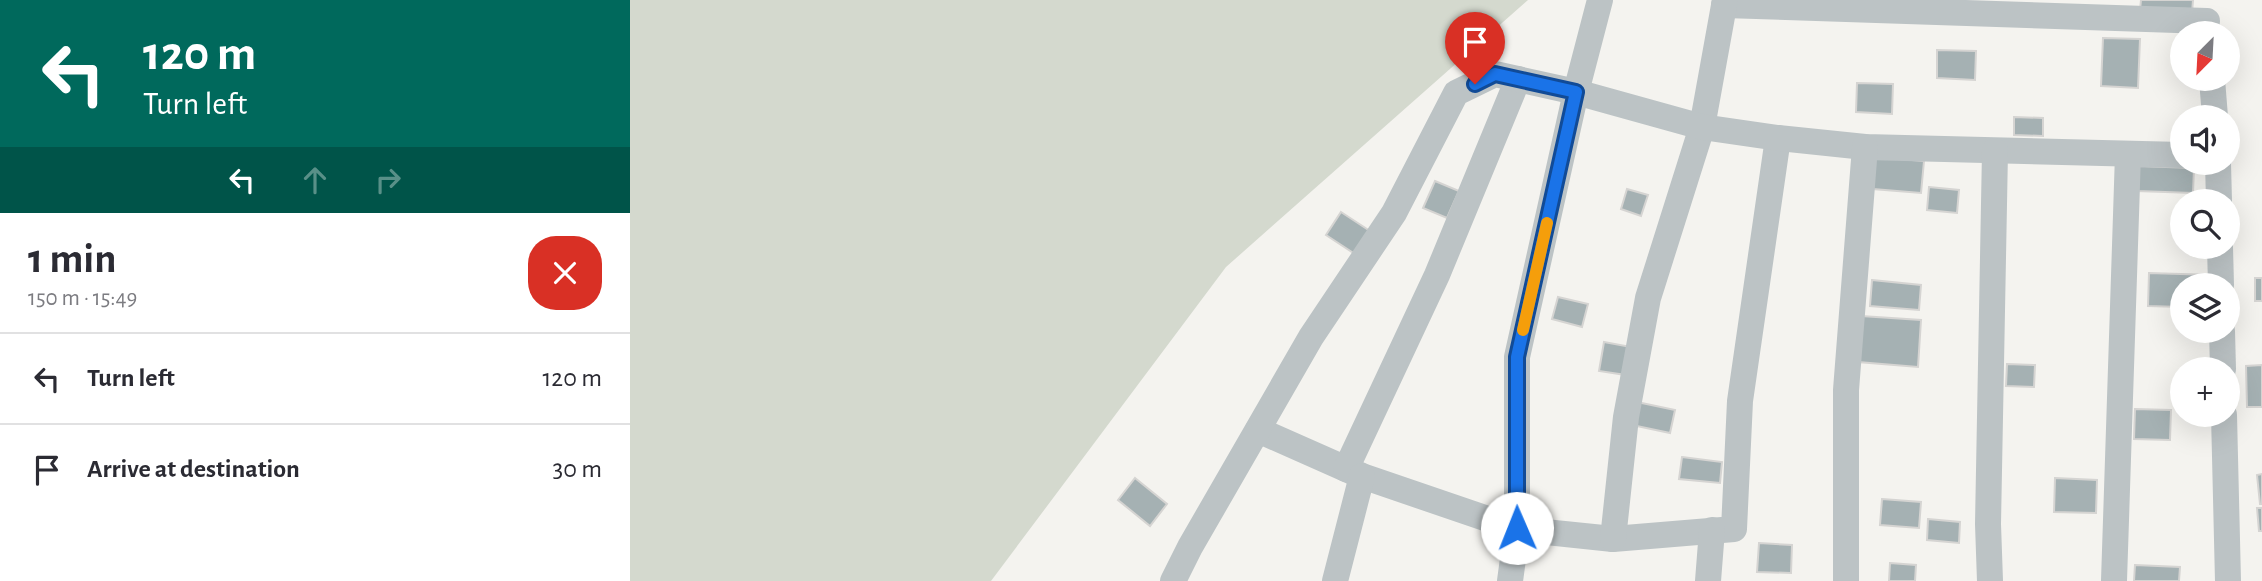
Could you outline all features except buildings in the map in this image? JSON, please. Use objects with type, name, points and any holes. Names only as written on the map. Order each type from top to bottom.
[{"type":"street","points":[[1510,581],[1517,528],[1517,357],[1576,92],[1600,0]]},
{"type":"street","points":[[1613,539],[1626,417],[1648,298],[1702,128],[1725,3],[2207,18]]},
{"type":"street","points":[[1173,581],[1189,547],[1311,337],[1394,213],[1456,93],[1495,74],[1576,92],[1702,128],[1778,138],[1865,147],[2170,155]]},
{"type":"street","points":[[1335,581],[1354,472],[1518,79]]},
{"type":"street","points":[[1258,430],[1354,472],[1517,528],[1613,539],[1734,529],[1740,401],[1778,138]]},
{"type":"street","points":[[1846,581],[1846,390],[1865,147]]},
{"type":"street","points":[[1990,581],[1988,524],[1995,151]]},
{"type":"street","points":[[2114,581],[2128,154]]},
{"type":"street","points":[[2224,427],[2228,581]]},
{"type":"street","points":[[1708,581],[1712,530]]},
{"type":"shaded area","points":[[630,0],[1528,0],[1226,267],[991,581],[630,581]]},
{"type":"slow traffic","points":[[1523,330],[1547,223]]},
{"type":"route","points":[[1475,84],[1495,74],[1576,92],[1517,357],[1517,528]]}]
